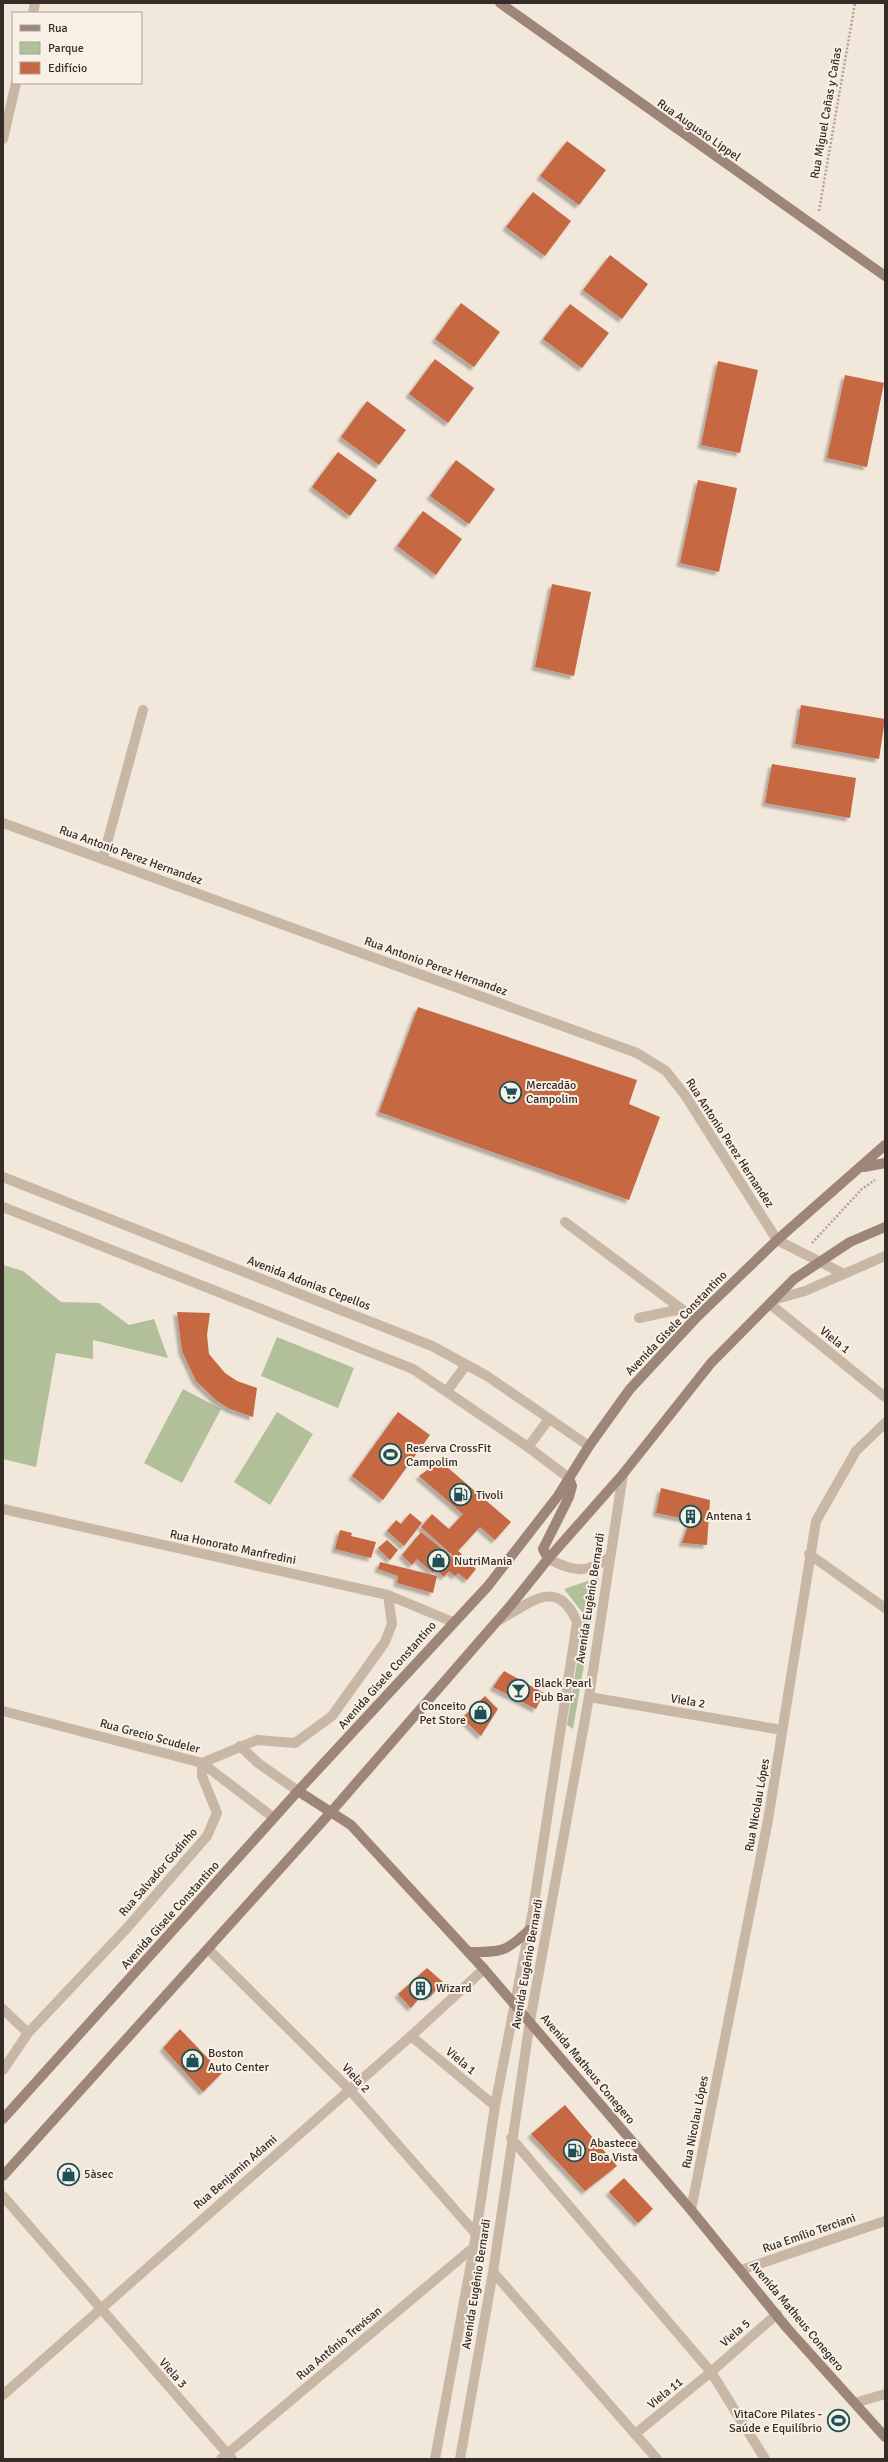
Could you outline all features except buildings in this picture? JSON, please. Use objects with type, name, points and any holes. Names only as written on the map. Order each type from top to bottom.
[{"type":"main road","name":"Rua Augusto Lippel","points":[[500,3],[885,276]]},
{"type":"main road","name":"Avenida Gisele Constantino","points":[[3,2119],[298,1791],[488,1586],[558,1496],[588,1446],[630,1389],[695,1318],[777,1240],[861,1168],[885,1145]]},
{"type":"main road","points":[[861,1168],[885,1163]]},
{"type":"main road","points":[[3,2176],[331,1812],[499,1620],[548,1558],[623,1474],[711,1363],[794,1279],[818,1261],[850,1242],[885,1227]]},
{"type":"main road","points":[[548,1558],[543,1549],[569,1497],[572,1486],[569,1478]]},
{"type":"main road","name":"Avenida Matheus Conegero","points":[[298,1791],[351,1825],[484,1969],[691,2210],[777,2314],[885,2437]]},
{"type":"main road","points":[[468,1952],[498,1952],[512,1946],[529,1930]]},
{"type":"street","points":[[3,139],[16,84]]},
{"type":"street","points":[[103,858],[143,710]]},
{"type":"street","name":"Rua Antonio Perez Hernandez","points":[[3,823],[103,858],[637,1054],[666,1072],[685,1095],[777,1240]]},
{"type":"street","name":"Avenida Adonias Cepellos","points":[[3,1177],[432,1346],[487,1376],[588,1446]]},
{"type":"street","points":[[3,1207],[413,1369],[528,1447],[569,1478]]},
{"type":"street","points":[[565,1222],[695,1318]]},
{"type":"street","points":[[777,1240],[844,1274]]},
{"type":"street","points":[[771,1302],[805,1291],[885,1256]]},
{"type":"street","name":"Viela 1","points":[[771,1302],[885,1397]]},
{"type":"street","points":[[639,1318],[681,1309]]},
{"type":"street","points":[[446,1391],[466,1365]]},
{"type":"street","points":[[528,1447],[549,1419]]},
{"type":"street","name":"Rua Nicolau Lópes","points":[[691,2210],[768,1820],[816,1521],[833,1488],[856,1451],[885,1423]]},
{"type":"street","name":"Avenida Eugênio Bernardi","points":[[460,2459],[493,2272],[511,2138],[530,2021],[589,1697],[623,1474]]},
{"type":"street","name":"Rua Honorato Manfredini","points":[[3,1509],[388,1595],[453,1622]]},
{"type":"street","points":[[810,1554],[885,1608]]},
{"type":"street","points":[[548,1558],[568,1568],[582,1570],[597,1566],[610,1557]]},
{"type":"street","points":[[202,1763],[257,1740],[295,1743],[332,1716],[385,1642],[392,1624],[388,1595]]},
{"type":"street","name":"Avenida Eugênio Bernardi","points":[[435,2459],[474,2247],[495,2106],[529,1930],[577,1622],[571,1609],[564,1600],[554,1595],[542,1597],[499,1620]]},
{"type":"street","name":"Viela 2","points":[[589,1697],[782,1730]]},
{"type":"street","name":"Rua Grecio Scudeler","points":[[3,1712],[202,1763],[274,1818]]},
{"type":"street","points":[[240,1746],[258,1762],[298,1791]]},
{"type":"street","name":"Rua Salvador Godinho","points":[[3,2070],[28,2033],[127,1928],[207,1836],[217,1813],[202,1776],[202,1763]]},
{"type":"street","name":"Viela 2","points":[[208,1949],[349,2089],[476,2234]]},
{"type":"street","name":"Rua Benjamin Adami","points":[[3,2395],[411,2036],[484,1969]]},
{"type":"street","points":[[3,2009],[28,2033]]},
{"type":"street","name":"Viela 1","points":[[411,2036],[495,2106]]},
{"type":"street","points":[[511,2138],[711,2372],[765,2459]]},
{"type":"street","name":"Viela 3","points":[[3,2196],[227,2457]]},
{"type":"street","name":"Rua Emílio Terciani","points":[[741,2270],[885,2221]]},
{"type":"street","name":"Rua Antônio Trevisan","points":[[227,2457],[474,2247]]},
{"type":"street","points":[[493,2272],[657,2459]]},
{"type":"street","name":"Viela 5","points":[[711,2372],[777,2314]]},
{"type":"street","name":"Viela 11","points":[[635,2434],[711,2372]]},
{"type":"street","points":[[855,2403],[885,2394]]},
{"type":"path","name":"Rua Miguel Cañas y Cañas","points":[[816,227],[854,3]]},
{"type":"path","points":[[802,1254],[862,1189],[880,1176]]},
{"type":"green space","points":[[3,1265],[23,1271],[61,1302],[99,1303],[129,1325],[154,1319],[168,1358],[93,1340],[93,1359],[56,1353],[36,1467],[3,1459]]},
{"type":"green space","points":[[277,1337],[354,1368],[338,1408],[261,1376]]},
{"type":"green space","points":[[183,1389],[221,1409],[182,1483],[144,1463]]},
{"type":"green space","points":[[277,1412],[313,1434],[270,1505],[234,1482]]},
{"type":"green space","points":[[599,1577],[573,1729],[567,1725],[583,1624],[582,1612],[564,1589]]},
{"type":"place","name":"Mercadão Campolim","points":[[510,1092]]},
{"type":"place","name":"Reserva CrossFit Campolim","points":[[391,1455]]},
{"type":"place","name":"Tivoli","points":[[460,1495]]},
{"type":"place","name":"Antena 1","points":[[691,1516]]},
{"type":"place","name":"NutriMania","points":[[438,1561]]},
{"type":"place","name":"Black Pearl Pub Bar","points":[[519,1690]]},
{"type":"place","name":"Conceito Pet Store","points":[[481,1713]]},
{"type":"place","name":"Wizard","points":[[421,1988]]},
{"type":"place","name":"Boston Auto Center","points":[[192,2060]]},
{"type":"place","name":"Abastece Boa Vista","points":[[575,2150]]},
{"type":"place","name":"5àsec","points":[[69,2174]]},
{"type":"place","name":"VitaCore Pilates - Saúde e Equilíbrio","points":[[838,2421]]}]
